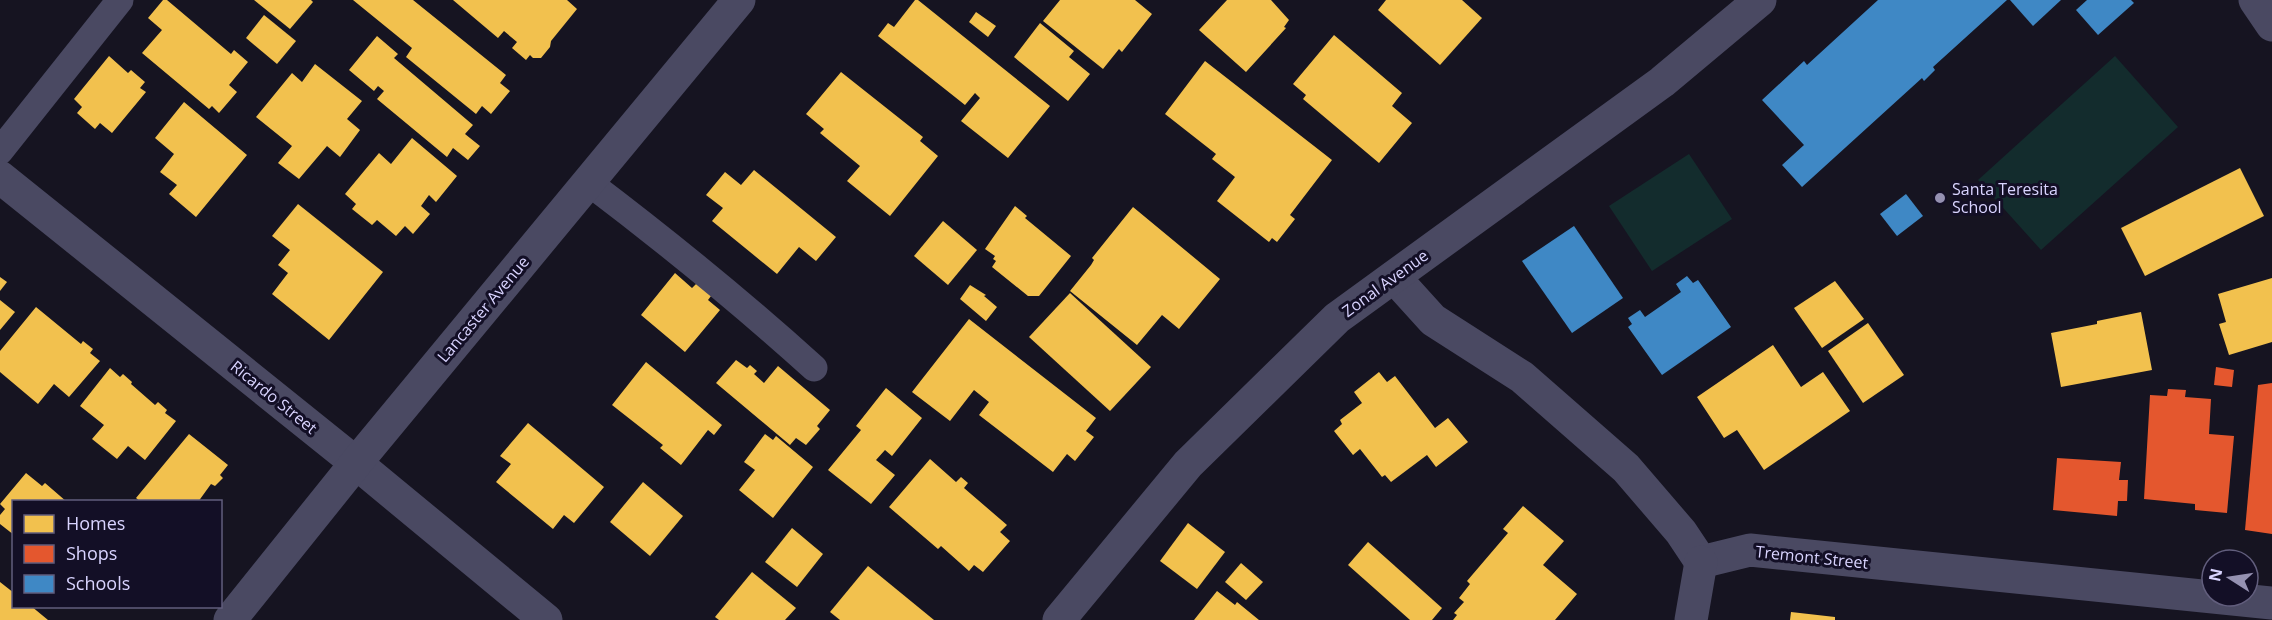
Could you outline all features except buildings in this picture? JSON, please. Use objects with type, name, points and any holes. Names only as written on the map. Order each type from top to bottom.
[{"type":"street","name":"Lancaster Avenue","points":[[230,620],[356,463],[739,0]]},
{"type":"street","name":"Zonal Avenue","points":[[1059,620],[1188,464],[1337,318],[1662,82],[1760,0]]},
{"type":"street","points":[[2255,0],[2272,25]]},
{"type":"street","name":"Ricardo Street","points":[[0,177],[356,463],[546,620]]},
{"type":"street","points":[[1394,277],[1433,320],[1522,377],[1626,468],[1680,532],[1701,562],[1690,620]]},
{"type":"street","name":"Tremont Street","points":[[1701,562],[1750,550],[2272,603]]},
{"type":"lane","points":[[0,150],[120,0]]},
{"type":"lane","points":[[588,182],[699,268],[814,368]]},
{"type":"green space","points":[[2115,56],[2178,127],[2041,250],[1978,180]]},
{"type":"green space","points":[[1689,154],[1732,219],[1652,271],[1609,206]]},
{"type":"place","name":"Santa Teresita School","points":[[1940,198]]}]
